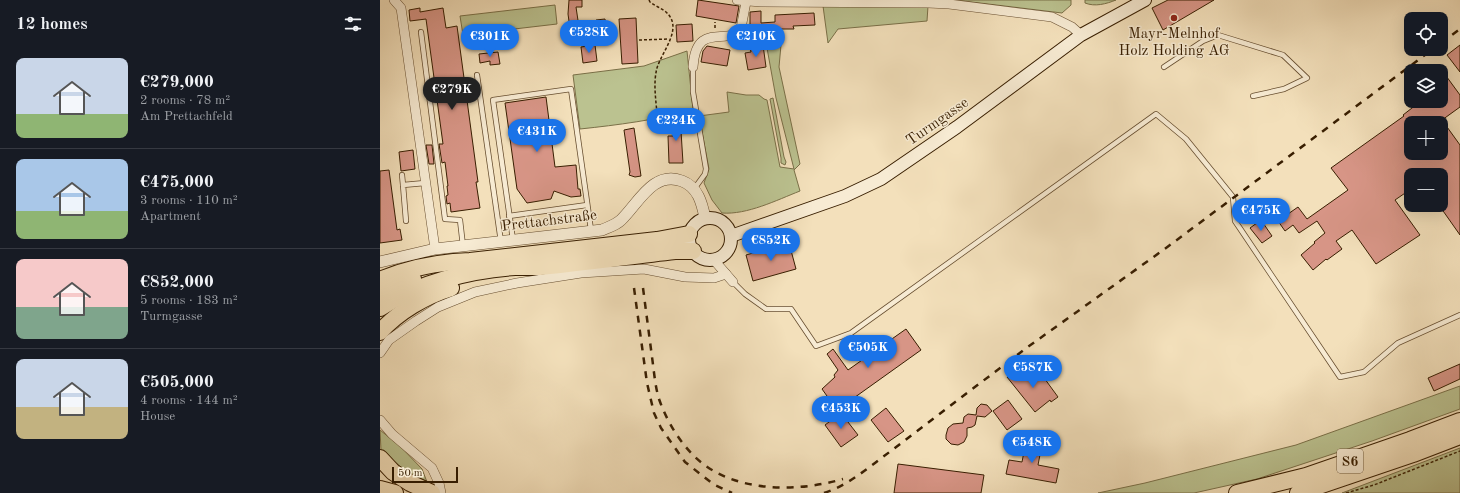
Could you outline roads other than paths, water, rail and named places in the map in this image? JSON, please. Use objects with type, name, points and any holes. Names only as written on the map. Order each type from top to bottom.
[{"type":"highway","points":[[380,280],[426,266],[450,262],[657,240],[689,234]]},
{"type":"highway","points":[[380,332],[396,317],[418,303],[441,291],[466,282],[540,267],[675,251],[693,251]]},
{"type":"highway","points":[[380,295],[394,287],[420,276],[470,261]]},
{"type":"highway","points":[[380,308],[410,292],[440,281],[479,272],[514,267],[540,267]]},
{"type":"highway","name":"S6","points":[[1236,493],[1306,476],[1410,440],[1460,420]]},
{"type":"highway","name":"S6","points":[[1298,493],[1460,436]]},
{"type":"highway","points":[[380,458],[394,472],[404,479],[434,493]]},
{"type":"highway","points":[[380,489],[396,493]]},
{"type":"main road","name":"Turmgasse","points":[[730,236],[845,196],[881,179],[957,127],[1081,35],[1145,0]]},
{"type":"main road","points":[[705,218],[714,218],[723,222],[728,229],[730,236],[730,244],[727,251],[721,256],[713,259],[705,259],[698,256],[693,251],[689,243],[689,234],[692,227],[705,218]]},
{"type":"street","points":[[394,0],[401,8],[435,250]]},
{"type":"street","points":[[736,0],[746,2],[949,4],[1052,17],[1072,27],[1081,35]]},
{"type":"street","points":[[693,67],[695,53],[703,41],[710,37],[732,35],[740,31],[742,28],[746,2]]},
{"type":"street","name":"Prettachstraße","points":[[380,262],[435,250],[602,230],[616,224],[626,215],[645,192],[660,181],[667,179],[678,179],[690,184],[694,189]]},
{"type":"street","points":[[694,189],[701,200],[705,218]]},
{"type":"street","points":[[713,259],[733,282]]},
{"type":"street","points":[[380,353],[389,340],[416,321],[438,307],[475,292],[517,283],[581,274],[644,269],[685,277],[714,278],[726,274]]},
{"type":"street","points":[[380,420],[392,434],[432,468],[439,484],[434,493]]},
{"type":"lane","points":[[421,32],[445,219],[460,220],[463,246]]},
{"type":"lane","points":[[1164,67],[1203,41],[1218,35],[1283,55],[1307,78],[1284,88],[1252,96]]},
{"type":"lane","points":[[693,67],[693,92],[706,169],[705,174],[694,189]]},
{"type":"lane","points":[[477,75],[501,242]]},
{"type":"lane","points":[[513,240],[493,100],[571,89],[591,231]]},
{"type":"lane","points":[[733,282],[745,294],[766,309],[791,309],[816,346],[851,333],[1156,114],[1186,139],[1233,197],[1234,221],[1340,377],[1364,372],[1398,344],[1460,315]]},
{"type":"lane","points":[[402,175],[406,221]]},
{"type":"lane","points":[[403,186],[425,183]]},
{"type":"lane","points":[[510,216],[587,205]]},
{"type":"railway","points":[[1448,38],[1460,29]]},
{"type":"railway","points":[[824,493],[844,484],[863,472],[1025,349],[1166,248],[1424,56]]},
{"type":"railway","points":[[634,288],[647,383],[654,413],[661,428],[685,462],[713,484],[732,493]]},
{"type":"railway","points":[[643,288],[656,389],[672,428],[692,454],[707,467],[724,476],[743,483],[784,488],[824,484],[843,479]]},
{"type":"place","name":"Mayr-Melnhof Holz Holding AG","points":[[1174,18]]}]
